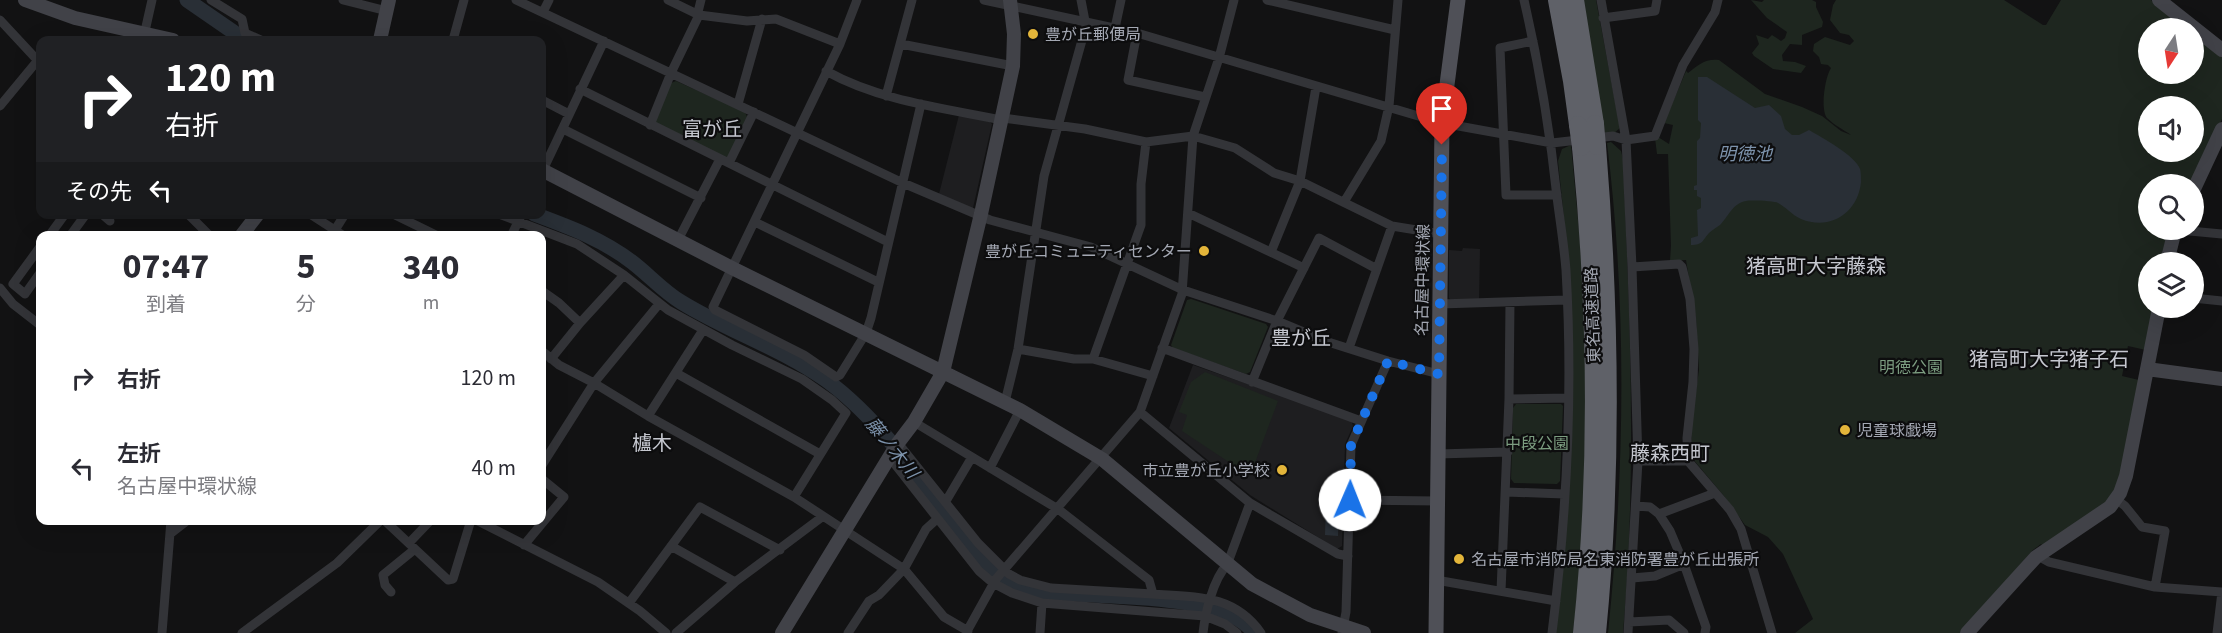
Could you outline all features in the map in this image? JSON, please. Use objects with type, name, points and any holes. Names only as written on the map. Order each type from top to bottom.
[{"type":"highway","name":"東名高速道路","points":[[1557,0],[1572,81],[1586,125]]},
{"type":"highway","name":"東名高速道路","points":[[1575,0],[1586,125],[1607,311],[1608,426],[1603,563],[1597,633]]},
{"type":"highway","name":"東名高速道路","points":[[1582,633],[1588,562],[1593,414],[1589,146]]},
{"type":"main road","name":"名古屋中環状線","points":[[1436,633],[1442,123],[1458,0]]},
{"type":"street","points":[[25,0],[75,18],[137,36]]},
{"type":"street","points":[[144,36],[152,0]]},
{"type":"street","points":[[211,0],[242,19],[245,33],[252,36]]},
{"type":"street","points":[[342,0],[388,5],[381,36]]},
{"type":"street","points":[[454,36],[464,0]]},
{"type":"street","points":[[516,0],[903,183],[981,214],[990,220],[1091,247],[1183,290],[1388,361],[1439,374]]},
{"type":"street","points":[[543,12],[549,0]]},
{"type":"street","points":[[668,0],[699,14],[747,21],[776,19],[840,44]]},
{"type":"street","points":[[650,125],[699,14],[701,0]]},
{"type":"street","points":[[857,0],[840,44],[732,268],[714,307],[715,310],[804,355],[836,376],[840,375],[866,333],[921,104]]},
{"type":"street","points":[[886,96],[912,0]]},
{"type":"street","points":[[984,0],[1011,3],[1137,33],[1442,123],[1503,136],[1552,143],[1613,136],[1626,140],[1655,136],[1683,65],[1715,12],[1718,0]]},
{"type":"street","points":[[1005,402],[1018,349],[1044,176],[1086,26],[1081,0]]},
{"type":"street","points":[[1115,28],[1121,0]]},
{"type":"street","points":[[546,355],[559,365],[794,497],[822,518],[904,569],[944,617],[967,632],[999,576],[1102,459],[1140,412],[1183,290],[1193,136],[1219,58],[1234,0]]},
{"type":"street","points":[[1267,0],[1395,30]]},
{"type":"street","points":[[1315,11],[1317,0]]},
{"type":"street","points":[[1344,202],[1381,141],[1389,106],[1398,0]]},
{"type":"street","points":[[1524,0],[1552,143],[1566,266],[1568,398],[1564,494],[1552,633]]},
{"type":"street","points":[[1600,0],[1626,140],[1632,267],[1638,461],[1628,633]]},
{"type":"street","points":[[1603,18],[1655,11],[1657,0]]},
{"type":"street","points":[[2159,0],[2222,50]]},
{"type":"street","points":[[782,633],[943,372],[981,214],[1013,66],[1014,34],[1011,3]]},
{"type":"street","points":[[738,104],[762,19]]},
{"type":"street","points":[[0,20],[36,58]]},
{"type":"street","points":[[1137,33],[1128,80],[1206,98]]},
{"type":"street","points":[[546,163],[604,41]]},
{"type":"street","points":[[1533,42],[1500,48],[1506,195],[1557,195]]},
{"type":"street","points":[[901,44],[1013,66]]},
{"type":"street","points":[[0,106],[36,64]]},
{"type":"street","points":[[826,71],[850,83],[886,96],[921,104],[1002,119],[1085,129],[1146,142],[1193,136],[1235,147],[1274,173],[1300,182],[1392,226],[1441,234]]},
{"type":"street","points":[[1271,252],[1300,182],[1316,87]]},
{"type":"street","points":[[580,90],[888,242]]},
{"type":"street","points":[[546,102],[569,114]]},
{"type":"street","points":[[729,163],[754,112]]},
{"type":"street","points":[[563,129],[701,198]]},
{"type":"street","points":[[2204,174],[2216,155],[2222,129]]},
{"type":"street","points":[[1093,360],[1141,225],[1140,184],[1146,142]]},
{"type":"street","points":[[678,240],[720,159]]},
{"type":"street","points":[[546,173],[1020,410],[1102,459],[1227,565],[1274,597],[1342,630],[1364,633]]},
{"type":"street","points":[[1188,213],[1304,268]]},
{"type":"street","points":[[193,219],[205,231]]},
{"type":"street","points":[[244,231],[254,219]]},
{"type":"street","points":[[318,219],[337,231]]},
{"type":"street","points":[[403,219],[428,231]]},
{"type":"street","points":[[519,220],[546,231]]},
{"type":"street","points":[[755,222],[878,282]]},
{"type":"street","points":[[1349,348],[1392,226]]},
{"type":"street","points":[[546,231],[577,244],[624,274],[659,304],[703,330],[802,379],[846,413],[794,497]]},
{"type":"street","points":[[2204,232],[2222,234]]},
{"type":"street","points":[[1252,382],[1277,321],[1319,238],[1377,269]]},
{"type":"street","points":[[36,252],[13,284],[25,294],[36,279]]},
{"type":"street","points":[[1632,267],[1679,264],[1682,267],[1690,299],[1694,349],[1687,438],[1688,460],[1730,510],[1741,529],[1772,633]]},
{"type":"street","points":[[551,359],[579,323],[624,274]]},
{"type":"street","points":[[0,288],[13,304],[36,322]]},
{"type":"street","points":[[546,294],[579,323]]},
{"type":"street","points":[[2204,299],[2222,301]]},
{"type":"street","points":[[1440,304],[1567,300]]},
{"type":"street","points":[[1502,591],[1508,452],[1510,302]]},
{"type":"street","points":[[546,459],[594,383],[659,304]]},
{"type":"street","points":[[1967,633],[2038,556],[2103,512],[2116,499],[2126,476],[2157,318]]},
{"type":"street","points":[[648,416],[703,330]]},
{"type":"street","points":[[1162,348],[1361,421]]},
{"type":"street","points":[[1018,349],[1093,360],[1153,376]]},
{"type":"street","points":[[1342,630],[1346,612],[1351,445],[1388,361]]},
{"type":"street","points":[[2147,369],[2222,380]]},
{"type":"street","points":[[676,373],[820,454]]},
{"type":"street","points":[[1509,399],[1568,398]]},
{"type":"street","points":[[990,468],[1020,410]]},
{"type":"street","points":[[1140,412],[1250,503],[1338,554],[1348,556]]},
{"type":"street","points":[[914,422],[1058,509],[1149,580],[1153,594]]},
{"type":"street","points":[[898,443],[978,543],[1012,594],[1042,603],[1205,615],[1225,624],[1237,633]]},
{"type":"street","points":[[1438,454],[1508,452]]},
{"type":"street","points":[[946,501],[972,457]]},
{"type":"street","points":[[890,458],[979,571],[1035,585],[1210,600],[1231,606],[1246,617],[1261,633]]},
{"type":"street","points":[[1638,461],[1688,460]]},
{"type":"street","points":[[546,482],[564,497],[546,519]]},
{"type":"street","points":[[1506,492],[1564,494]]},
{"type":"street","points":[[1659,514],[1715,493]]},
{"type":"street","points":[[2116,499],[2125,506],[2142,527],[2164,531],[2155,587]]},
{"type":"street","points":[[1350,500],[1438,501]]},
{"type":"street","points":[[1203,633],[1210,600],[1223,569],[1227,565],[1250,503]]},
{"type":"street","points":[[1636,506],[1650,507],[1659,514],[1670,531],[1706,627],[1705,633]]},
{"type":"street","points":[[629,603],[700,507],[780,550]]},
{"type":"street","points":[[676,633],[735,582],[822,518]]},
{"type":"street","points":[[848,633],[870,601],[904,569],[926,529],[937,519]]},
{"type":"street","points":[[162,633],[171,525]]},
{"type":"street","points":[[170,534],[182,525]]},
{"type":"street","points":[[242,633],[337,563],[377,525]]},
{"type":"street","points":[[388,525],[448,580],[453,579],[474,525]]},
{"type":"street","points":[[391,592],[385,585],[383,575],[412,546],[427,525]]},
{"type":"street","points":[[484,525],[598,582],[666,633]]},
{"type":"street","points":[[524,545],[541,525]]},
{"type":"street","points":[[671,546],[735,582]]},
{"type":"street","points":[[2038,556],[2049,562],[2155,587],[2222,592],[2217,633]]},
{"type":"street","points":[[1632,578],[1655,576],[1684,564]]},
{"type":"street","points":[[1436,580],[1556,601]]},
{"type":"street","points":[[1040,633],[1042,603]]},
{"type":"street","points":[[1629,622],[1669,620],[1684,633]]},
{"type":"shaded area","points":[[959,115],[989,121],[992,124],[973,208],[970,209],[939,194]]},
{"type":"shaded area","points":[[1463,248],[1480,249],[1479,301],[1449,298],[1449,250],[1462,251]]},
{"type":"shaded area","name":"市立豊が丘小学校","points":[[1193,365],[1351,420],[1353,426],[1345,444],[1342,546],[1337,549],[1250,495],[1169,428]]},
{"type":"green space","points":[[1581,0],[1596,0],[1620,128],[1613,134],[1605,134]]},
{"type":"green space","points":[[1751,0],[1762,2],[1764,0],[1812,0],[1816,2],[1823,22],[1822,27],[1802,35],[1802,45],[1790,44],[1782,55],[1783,61],[1806,66],[1801,73],[1773,69],[1754,56],[1752,53],[1759,44],[1756,35],[1768,39],[1772,35],[1781,41],[1787,32],[1767,18]]},
{"type":"green space","name":"明徳公園","points":[[1836,0],[2004,0],[2046,25],[2061,0],[2151,0],[2174,18],[2138,18],[2138,84],[2204,84],[2204,42],[2222,56],[2222,119],[2204,156],[2204,96],[2138,96],[2138,162],[2201,162],[2195,174],[2138,174],[2138,240],[2168,240],[2166,252],[2138,252],[2138,318],[2152,318],[2146,350],[2128,346],[2122,376],[2139,380],[2121,477],[2108,502],[2043,546],[2041,544],[2033,550],[1960,633],[1795,633],[1813,619],[1783,554],[1768,537],[1745,525],[1692,458],[1691,426],[1699,370],[1696,320],[1686,260],[1670,261],[1668,154],[1657,154],[1655,138],[1658,137],[1669,144],[1673,125],[1664,123],[1686,71],[1688,73],[1710,60],[1719,60],[1765,94],[1822,116],[1841,131],[1851,135],[1830,121],[1825,114],[1824,93],[1831,68],[1821,64],[1819,57],[1813,51],[1814,44],[1825,37],[1850,45],[1854,41],[1849,35],[1840,33],[1830,20]]},
{"type":"green space","points":[[676,81],[745,112],[748,119],[730,157],[725,158],[656,125],[655,119],[671,83]]},
{"type":"green space","points":[[1611,142],[1621,151],[1623,159],[1630,337],[1630,515],[1623,633],[1608,633],[1618,510],[1621,388],[1618,265],[1607,143]]},
{"type":"green space","points":[[1571,145],[1585,316],[1586,451],[1580,561],[1573,633],[1556,633],[1570,275],[1558,161],[1562,149]]},
{"type":"green space","points":[[1191,299],[1266,324],[1268,327],[1250,372],[1246,374],[1173,348],[1171,345],[1187,300]]},
{"type":"green space","points":[[1205,372],[1278,401],[1250,476],[1182,431],[1187,415],[1179,412],[1191,382]]},
{"type":"green space","name":"中段公園","points":[[1516,404],[1561,404],[1563,406],[1560,481],[1557,484],[1514,483],[1511,479],[1513,408]]},
{"type":"water","name":"明徳池","points":[[1698,77],[1707,77],[1755,108],[1769,105],[1781,116],[1785,129],[1792,135],[1799,135],[1809,130],[1852,158],[1860,169],[1861,182],[1854,203],[1841,217],[1822,223],[1801,219],[1776,202],[1741,202],[1702,242],[1691,245],[1691,238],[1698,236],[1697,210],[1701,208],[1701,198],[1697,196],[1697,190],[1694,190],[1694,186],[1697,185],[1697,141],[1700,138],[1701,123],[1698,120]]},
{"type":"water","points":[[1326,504],[1339,505],[1338,536],[1325,535]]},
{"type":"waterway","name":"藤ノ木川","points":[[187,0],[239,36]]},
{"type":"waterway","name":"藤ノ木川","points":[[546,219],[597,240],[632,262],[681,302],[791,358],[826,380],[847,397],[888,439],[978,555],[1012,582],[1031,590],[1045,592],[1170,600],[1197,605],[1221,611],[1241,621],[1254,633]]},
{"type":"place","name":"豊が丘郵便局","points":[[1033,34]]},
{"type":"place","name":"豊が丘コミュニティセンター","points":[[1204,251]]},
{"type":"place","name":"児童球戯場","points":[[1845,430]]},
{"type":"place","name":"市立豊が丘小学校","points":[[1282,470]]},
{"type":"place","name":"名古屋市消防局名東消防署豊が丘出張所","points":[[1459,559]]},
{"type":"district","name":"富が丘","points":[[712,129]]},
{"type":"district","name":"猪高町大字藤森","points":[[1816,266]]},
{"type":"district","name":"豊が丘","points":[[1301,338]]},
{"type":"district","name":"猪高町大字猪子石","points":[[2049,359]]},
{"type":"district","name":"櫨木","points":[[652,443]]},
{"type":"district","name":"藤森西町","points":[[1670,453]]},
{"type":"route","points":[[1350,500],[1351,445],[1388,361],[1439,374],[1442,145]]}]
